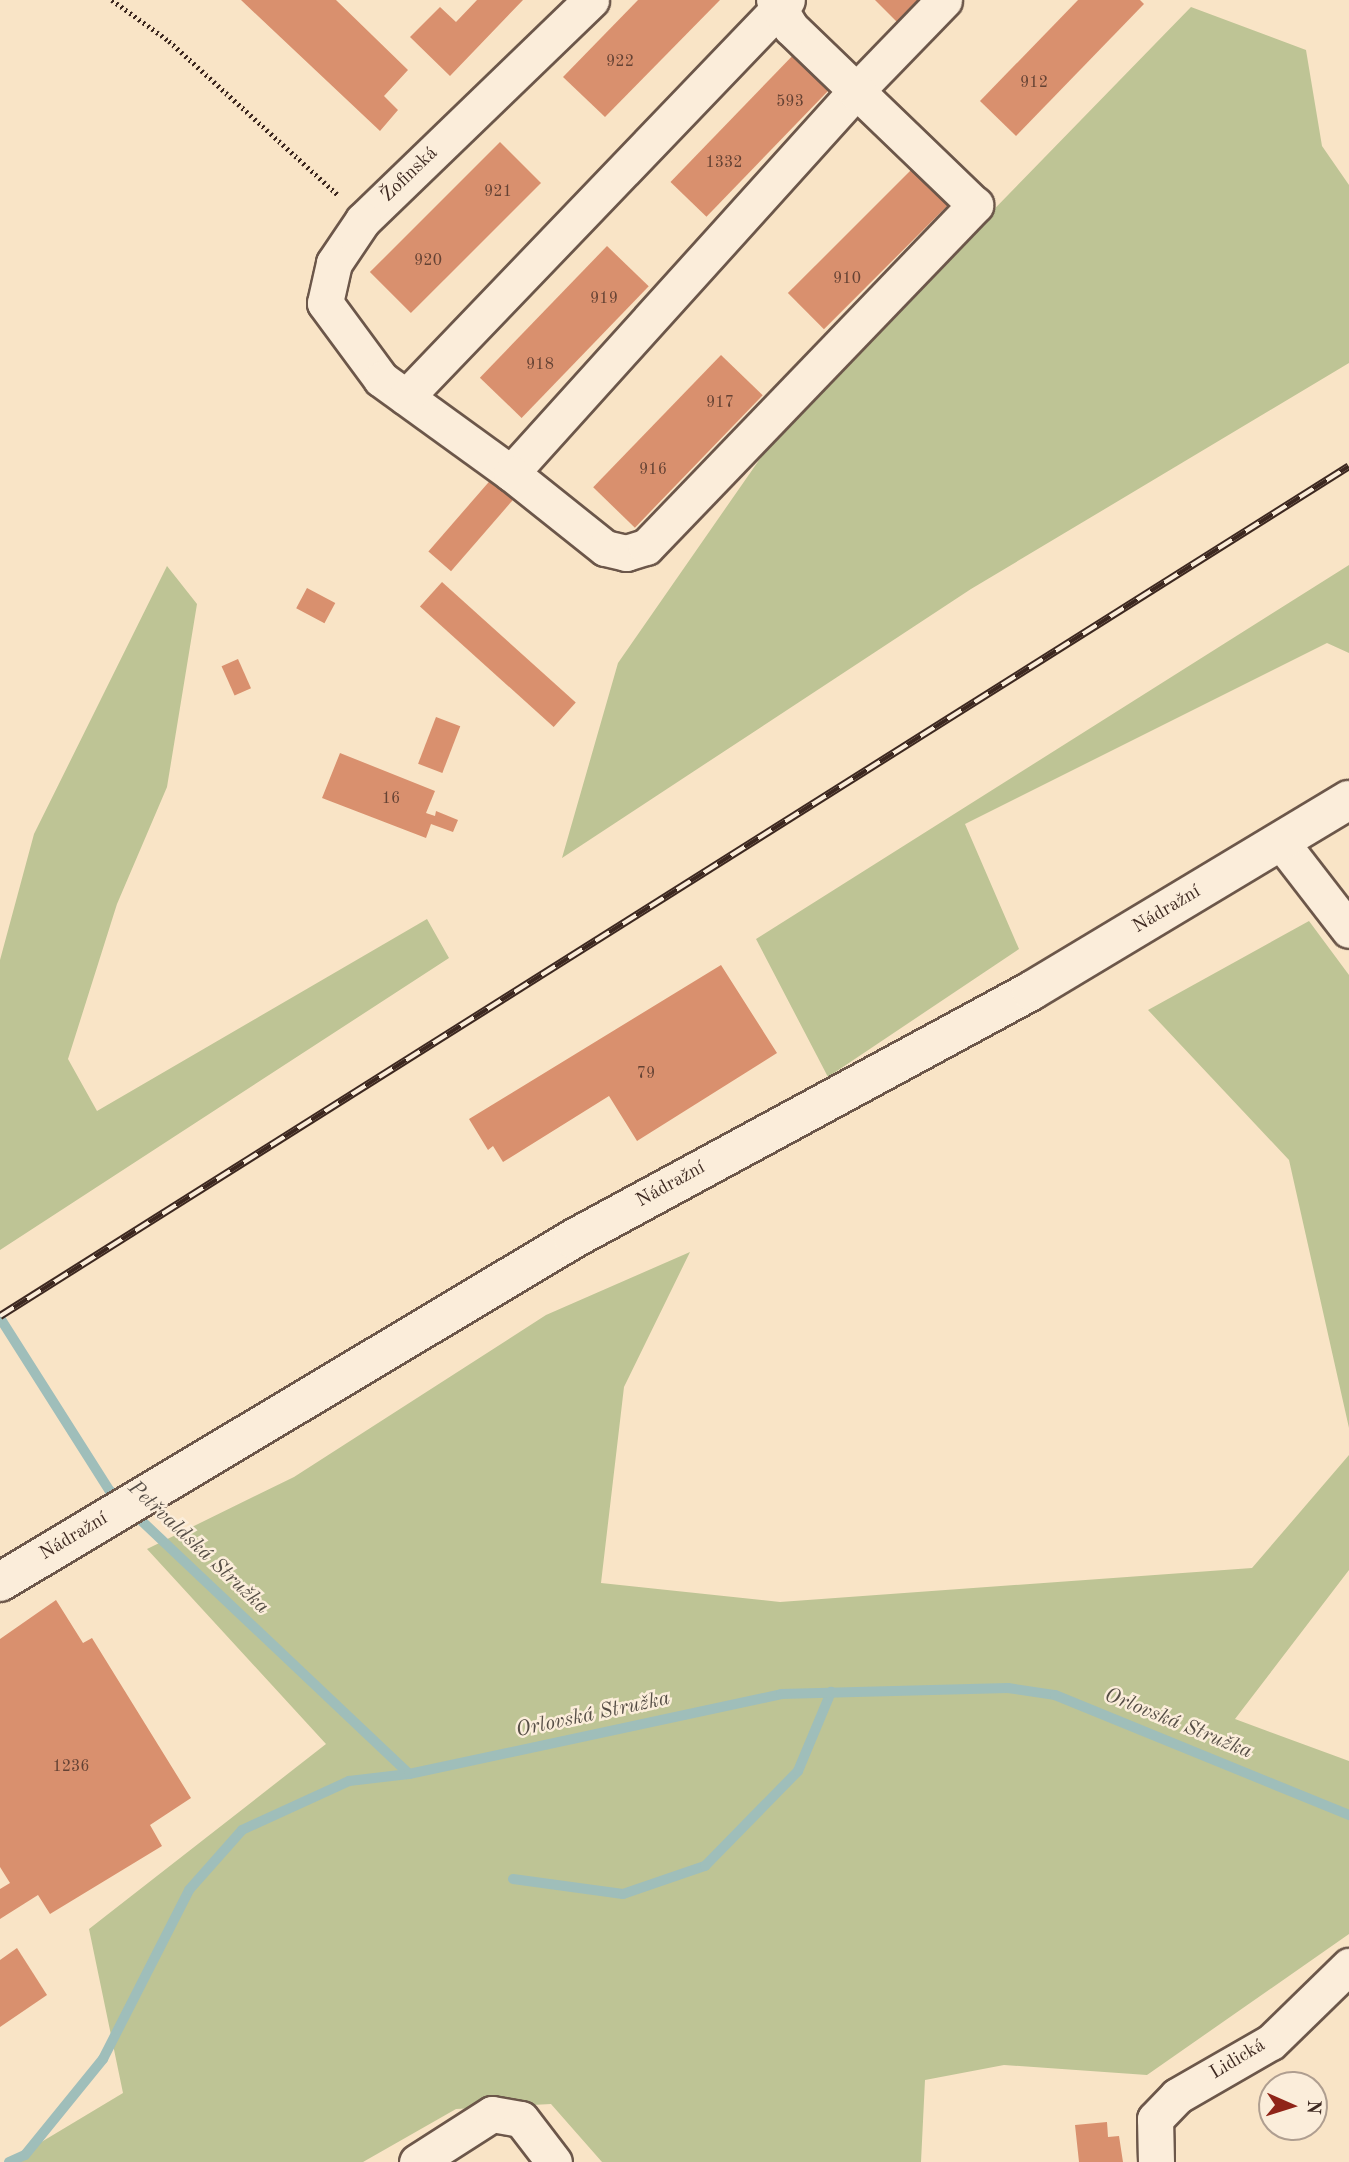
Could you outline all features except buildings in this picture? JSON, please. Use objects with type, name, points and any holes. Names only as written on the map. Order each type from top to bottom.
[{"type":"street","name":"Žofinská","points":[[591,0],[363,220],[334,263],[325,303],[393,388],[511,473],[605,548],[626,553],[646,547],[975,205],[855,92]]},
{"type":"street","points":[[511,473],[855,92],[944,0]]},
{"type":"street","points":[[393,388],[780,3],[791,28],[855,92]]},
{"type":"street","name":"Nádražní","points":[[0,1582],[573,1239],[1031,991],[1349,800]]},
{"type":"street","points":[[1281,842],[1349,930]]},
{"type":"street","name":"Lidická","points":[[1156,2162],[1155,2119],[1177,2096],[1271,2042],[1349,1966]]},
{"type":"street","points":[[417,2162],[492,2114],[520,2119],[554,2162]]},
{"type":"path","points":[[112,0],[169,41],[363,220]]},
{"type":"green space","points":[[1191,7],[1306,50],[1322,146],[1349,185],[1349,363],[971,589],[562,858],[618,663],[782,427]]},
{"type":"green space","points":[[1349,565],[1349,653],[1327,643],[965,824],[1019,949],[828,1077],[756,939]]},
{"type":"green space","points":[[167,566],[197,604],[167,787],[117,904],[68,1059],[97,1111],[427,919],[449,958],[0,1250],[0,960],[34,834]]},
{"type":"green space","points":[[1309,921],[1349,975],[1349,1428],[1289,1160],[1148,1010]]},
{"type":"green space","points":[[690,1252],[624,1387],[601,1583],[780,1602],[1252,1568],[1349,1455],[1349,1570],[1235,1719],[1349,1761],[1349,1934],[1147,2075],[1004,2065],[925,2080],[921,2162],[602,2162],[551,2104],[456,2109],[363,2162],[8,2162],[123,2093],[89,1929],[326,1744],[147,1549],[294,1477],[546,1315]]},
{"type":"waterway","name":"Petřvaldská Stružka","points":[[0,1318],[110,1491],[409,1774]]},
{"type":"waterway","name":"Orlovská Stružka","points":[[9,2162],[25,2155],[103,2059],[189,1890],[242,1830],[349,1781],[409,1774],[781,1694],[1008,1688],[1055,1695],[1349,1815]]},
{"type":"waterway","points":[[513,1879],[623,1894],[705,1866],[798,1771],[831,1692]]},
{"type":"railway","points":[[0,1316],[1349,466]]}]
